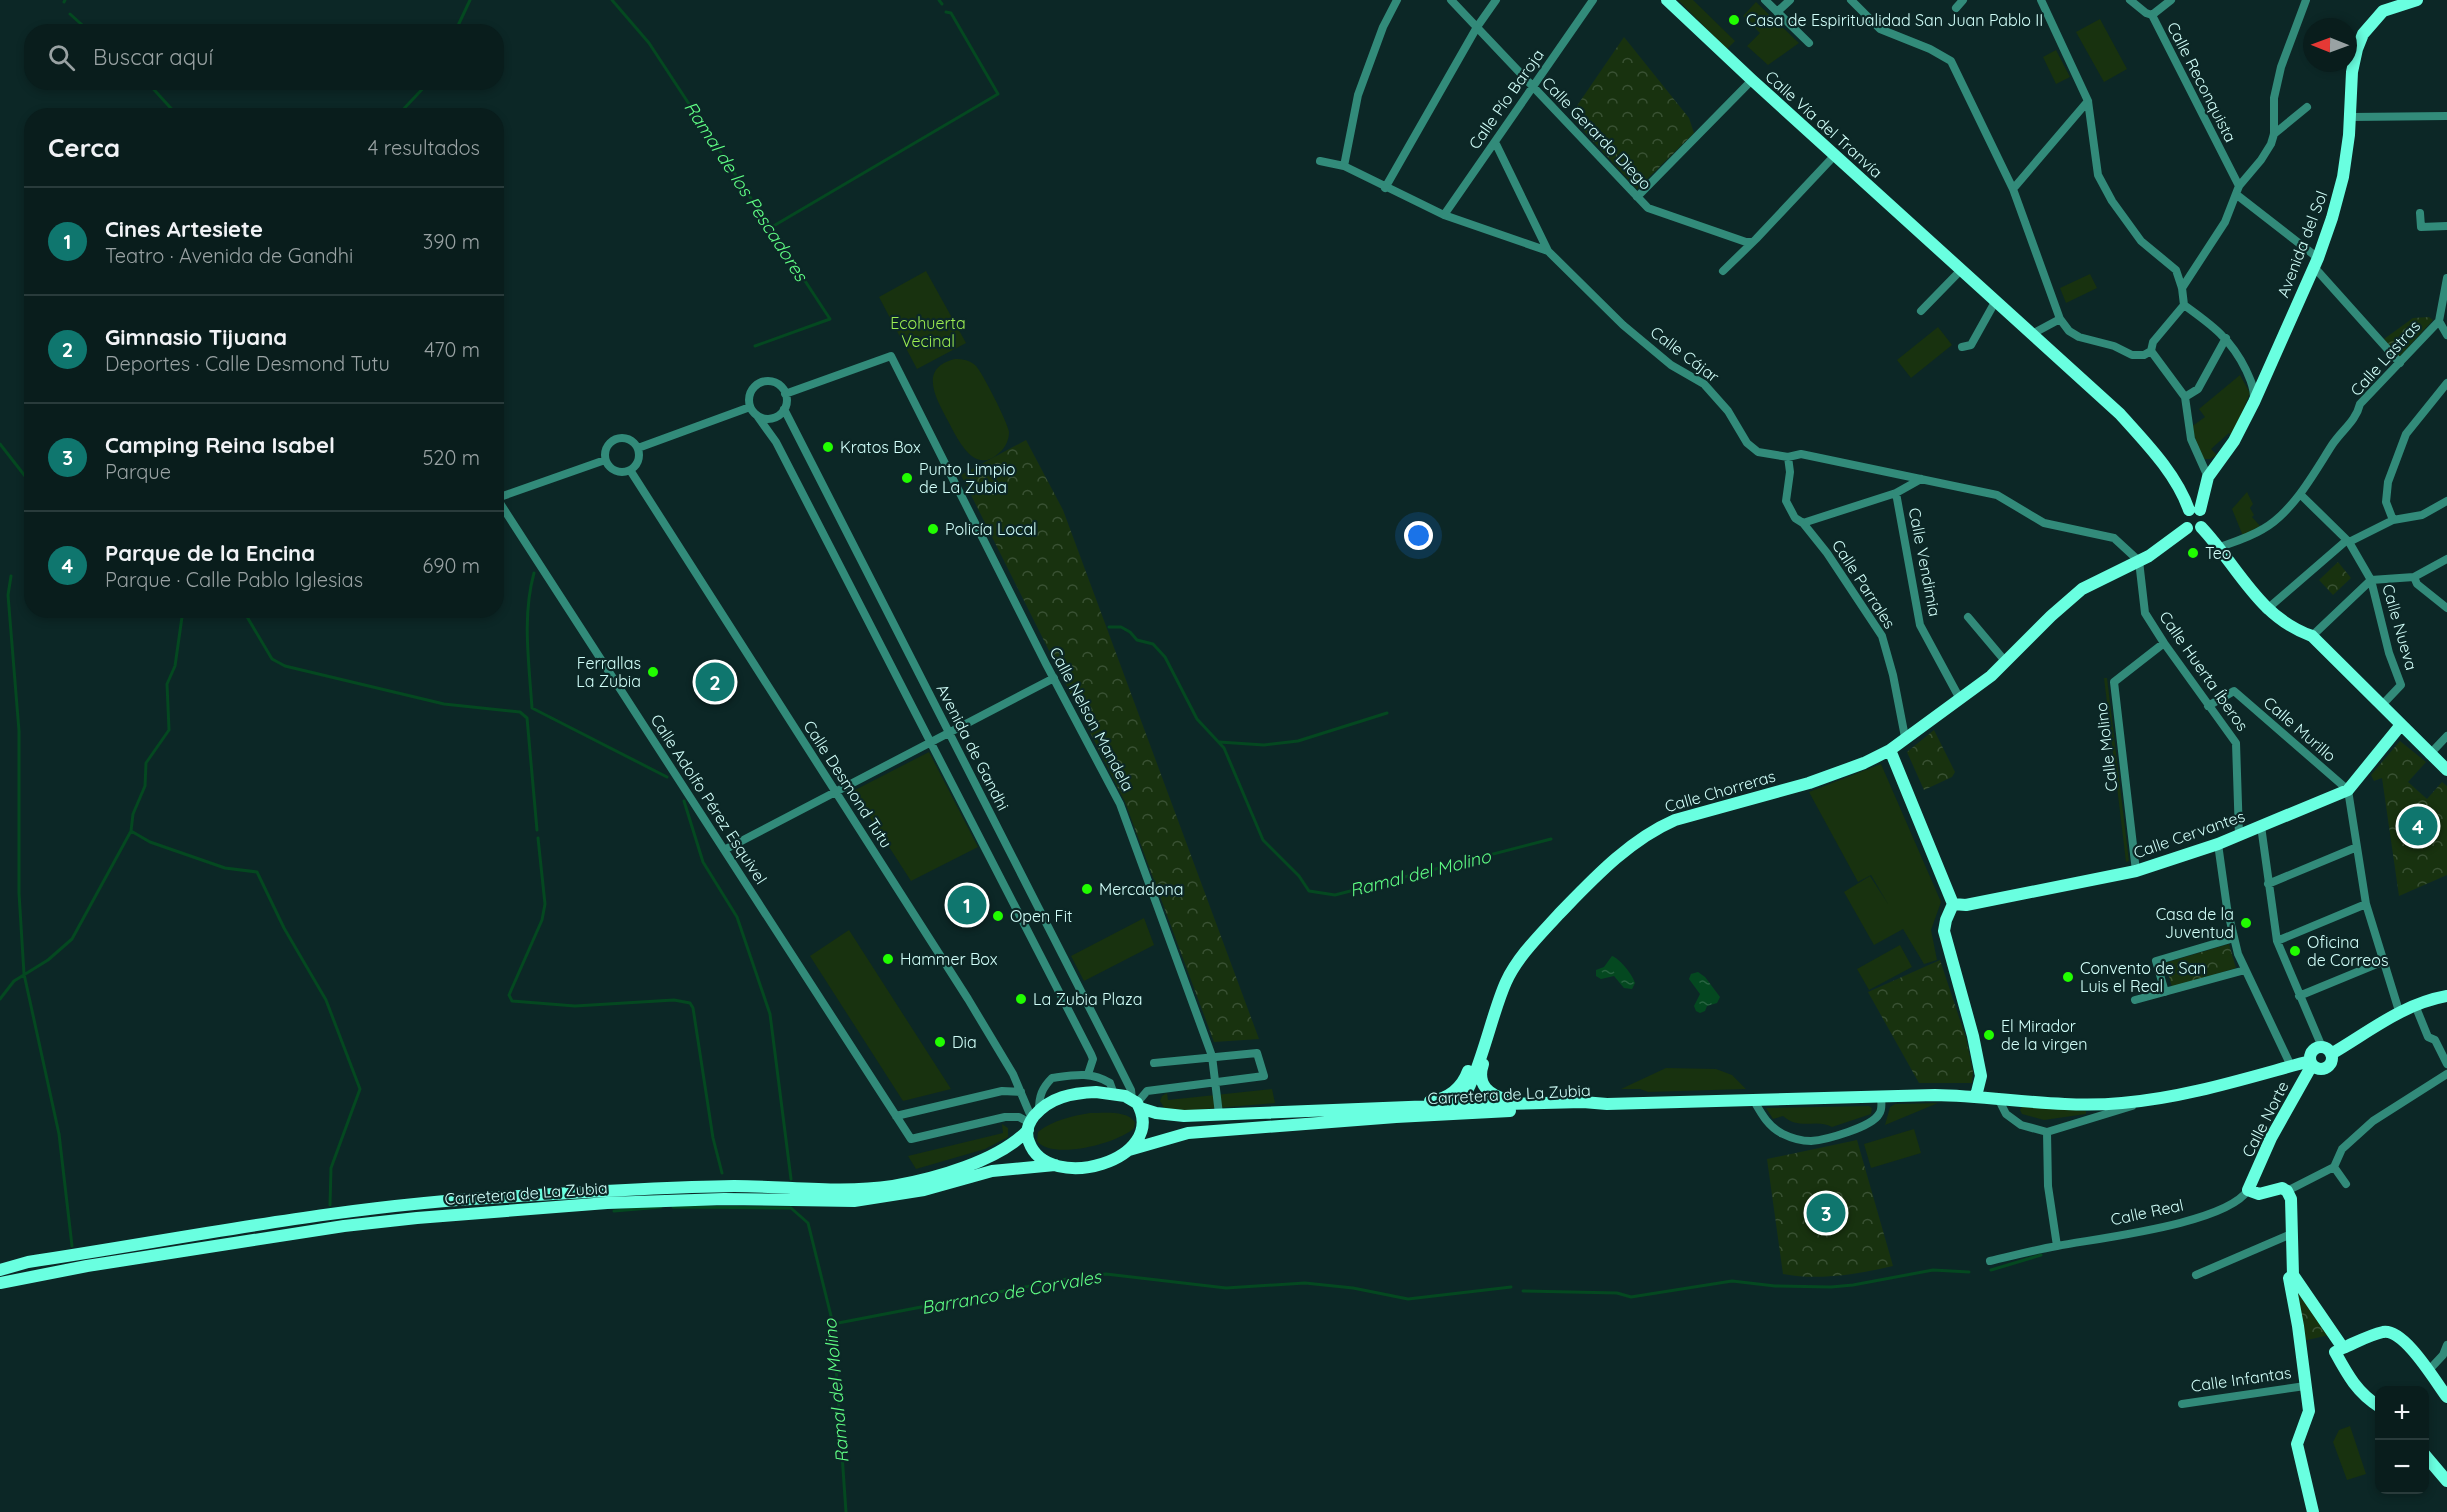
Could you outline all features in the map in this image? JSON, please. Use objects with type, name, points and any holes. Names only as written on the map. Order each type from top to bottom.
[{"type":"street","points":[[1341,165],[1353,92],[1379,23],[1391,0]]},
{"type":"street","points":[[1341,165],[1358,95],[1383,27],[1397,0]]},
{"type":"street","name":"Calle Gerardo Diego","points":[[1451,0],[1648,208],[1751,242]]},
{"type":"street","points":[[1385,188],[1477,27],[1496,0]]},
{"type":"street","name":"Calle Pío Baroja","points":[[1444,215],[1593,0]]},
{"type":"street","name":"Calle Vía del Tranvía","points":[[1667,0],[1960,271],[2120,414],[2153,450],[2194,510]]},
{"type":"street","points":[[1765,0],[1809,43]]},
{"type":"street","points":[[1777,12],[1790,0]]},
{"type":"street","points":[[1851,0],[1880,29],[1930,49],[1951,61],[2013,189],[2060,319],[2069,331],[2079,337],[2114,346],[2132,355],[2144,355],[2151,351],[2153,342],[2184,305],[2182,288],[2176,270],[2141,241],[2112,201],[2098,175],[2088,101],[2041,0]]},
{"type":"street","points":[[1956,8],[1963,0]]},
{"type":"street","name":"Calle Reconquista","points":[[2130,0],[2152,15],[2238,190]]},
{"type":"street","points":[[2152,15],[2171,0]]},
{"type":"street","points":[[2274,134],[2274,98],[2281,67],[2306,0]]},
{"type":"street","name":"Avenida del Sol","points":[[2194,510],[2208,477],[2234,441],[2254,402],[2316,262],[2332,218],[2343,177],[2351,117],[2352,72],[2363,34],[2385,6],[2417,0]]},
{"type":"street","points":[[1637,197],[1752,80]]},
{"type":"street","points":[[2013,189],[2088,101]]},
{"type":"street","points":[[2182,288],[2228,224],[2238,190],[2261,160],[2274,134],[2307,107]]},
{"type":"street","points":[[2351,117],[2447,116]]},
{"type":"street","points":[[1495,142],[1548,252]]},
{"type":"street","points":[[1723,271],[1835,155]]},
{"type":"street","name":"Calle Cájar","points":[[1320,161],[1341,165],[1444,215],[1548,252],[1623,325],[1671,365],[1704,384],[1728,411],[1747,443],[1758,452],[1788,458],[1801,454],[1997,495],[2044,523],[2114,538],[2139,561]]},
{"type":"street","points":[[2238,190],[2316,262],[2400,363]]},
{"type":"street","points":[[2420,213],[2421,227],[2447,226]]},
{"type":"street","points":[[1921,310],[1960,271]]},
{"type":"street","points":[[2447,278],[2439,321],[2447,334]]},
{"type":"street","points":[[1962,347],[1971,345],[1995,302]]},
{"type":"street","points":[[2184,305],[2207,318],[2237,352],[2254,387],[2254,402]]},
{"type":"street","points":[[2032,334],[2060,319]]},
{"type":"street","name":"Calle Lastras","points":[[2220,547],[2264,529],[2301,495],[2333,443],[2358,415],[2360,404],[2439,321]]},
{"type":"street","points":[[2185,398],[2198,389],[2226,338]]},
{"type":"street","points":[[2151,351],[2185,398],[2191,439],[2208,477]]},
{"type":"street","name":"Calle Nelson Mandela","points":[[785,394],[891,356],[1120,804],[1212,1056],[1220,1114]]},
{"type":"street","points":[[758,417],[776,418],[784,410],[785,394],[773,382],[761,383],[752,390],[750,407],[777,442],[1091,1054],[1093,1059],[1088,1074]]},
{"type":"street","points":[[2393,520],[2386,502],[2388,482],[2406,434],[2447,384]]},
{"type":"street","points":[[638,448],[750,407]]},
{"type":"street","name":"Avenida de Gandhi","points":[[784,410],[1113,1053],[1136,1103]]},
{"type":"street","points":[[616,439],[629,439],[638,448],[638,461],[630,470],[624,472],[612,470],[605,460],[606,447],[616,439]]},
{"type":"street","name":"Calle Parrales","points":[[1788,458],[1790,472],[1786,501],[1795,518],[1803,524],[1827,553],[1882,636],[1893,675],[1905,737]]},
{"type":"street","points":[[504,495],[605,460]]},
{"type":"street","name":"Calle Desmond Tutu","points":[[630,470],[968,999],[1012,1074],[1032,1121]]},
{"type":"street","points":[[1803,524],[1896,493],[1921,479]]},
{"type":"street","name":"Calle Vendimia","points":[[1896,493],[1920,625],[1960,699]]},
{"type":"street","name":"Calle Nueva","points":[[2301,495],[2348,541],[2371,580],[2401,685],[2382,705]]},
{"type":"street","points":[[2266,610],[2348,541],[2393,520],[2422,515],[2447,501]]},
{"type":"street","name":"Calle Adolfo Pérez Esquivel","points":[[504,508],[912,1139],[1005,1117],[1018,1117],[1032,1121]]},
{"type":"street","points":[[2194,510],[2204,518],[2201,527],[2194,530],[2187,528],[2183,519],[2194,510]]},
{"type":"street","points":[[2201,527],[2220,547],[2266,610],[2297,631],[2312,636],[2429,755],[2447,770]]},
{"type":"street","name":"Calle Chorreras","points":[[1483,1048],[1503,991],[1517,963],[1531,944],[1589,884],[1635,843],[1656,828],[1675,820],[1809,783],[1864,763],[1890,750],[1991,676],[2051,616],[2082,590],[2139,561],[2187,528]]},
{"type":"street","points":[[2312,636],[2371,580],[2414,578],[2447,559]]},
{"type":"street","name":"Calle Huerta Íberos","points":[[2139,561],[2145,613],[2208,706],[2225,724],[2236,743],[2239,835]]},
{"type":"street","points":[[2414,578],[2417,584],[2447,608]]},
{"type":"street","points":[[1968,617],[2006,661]]},
{"type":"street","name":"Calle Molino","points":[[2136,871],[2114,682],[2164,643]]},
{"type":"street","points":[[724,850],[1054,678]]},
{"type":"street","name":"Calle Murillo","points":[[2208,706],[2234,691],[2348,790]]},
{"type":"street","name":"Calle Cervantes","points":[[1953,904],[1966,905],[2136,871],[2218,844],[2348,790],[2400,726]]},
{"type":"street","points":[[2429,755],[2447,736]]},
{"type":"street","points":[[1890,750],[1953,904],[1944,931],[1973,1036],[1981,1076],[1976,1095]]},
{"type":"street","points":[[2348,790],[2366,904],[2399,1011]]},
{"type":"street","points":[[1998,1098],[2006,1114],[2021,1125],[2047,1132],[2153,1100],[2291,1066],[2311,1063],[2323,1068],[2329,1065],[2330,1050],[2299,996],[2277,941],[2261,826]]},
{"type":"street","points":[[2218,844],[2227,908],[2234,938],[2245,970],[2291,1066]]},
{"type":"street","points":[[2268,884],[2357,847]]},
{"type":"street","points":[[2277,941],[2366,904]]},
{"type":"street","points":[[2165,992],[2156,961],[2234,938]]},
{"type":"street","points":[[2299,996],[2384,961]]},
{"type":"street","points":[[2135,1000],[2245,970]]},
{"type":"street","points":[[2311,1063],[2311,1054],[2315,1049],[2330,1050],[2399,1011],[2428,999],[2447,996]]},
{"type":"street","points":[[2415,1005],[2428,1037],[2435,1040],[2447,1064]]},
{"type":"street","points":[[1483,1048],[1481,1079],[1484,1088],[1492,1095],[1521,1103]]},
{"type":"street","points":[[1460,1105],[1483,1048]]},
{"type":"street","points":[[1395,1113],[1412,1103],[1435,1101],[1456,1090],[1465,1079],[1473,1058],[1483,1048]]},
{"type":"street","points":[[1136,1103],[1147,1091],[1264,1076],[1257,1053],[1154,1063]]},
{"type":"street","name":"Calle Norte","points":[[2248,1190],[2271,1138],[2311,1063]]},
{"type":"street","points":[[1114,1094],[1110,1083],[1088,1074],[1052,1078],[1042,1090],[1027,1137],[1033,1151],[1044,1161],[1055,1165],[1088,1167],[1103,1163],[1129,1150],[1135,1144],[1140,1132],[1136,1103]]},
{"type":"street","points":[[2248,1190],[2259,1194],[2285,1190],[2334,1167],[2342,1149],[2373,1121],[2447,1074]]},
{"type":"street","points":[[896,1116],[1002,1091],[1021,1092]]},
{"type":"street","points":[[1032,1121],[1050,1101],[1080,1093],[1114,1094],[1136,1103]]},
{"type":"street","points":[[1607,1104],[1976,1095],[2048,1102],[2120,1104],[2153,1100]]},
{"type":"street","points":[[1753,1100],[1765,1120],[1773,1128],[1794,1138],[1810,1141],[1848,1132],[1872,1121],[1881,1111],[1881,1096]]},
{"type":"street","name":"Carretera de La Zubia","points":[[1136,1103],[1167,1115],[1395,1113],[1583,1108],[1607,1104]]},
{"type":"street","name":"Carretera de La Zubia","points":[[1129,1150],[1188,1133],[1395,1113],[1455,1110],[1460,1105],[1607,1104]]},
{"type":"street","name":"Carretera de La Zubia","points":[[0,1270],[28,1262],[350,1212],[429,1203],[697,1187],[865,1190],[912,1182],[983,1160],[1006,1148],[1032,1121]]},
{"type":"street","points":[[2047,1132],[2048,1186],[2057,1246]]},
{"type":"street","name":"Carretera de La Zubia","points":[[0,1283],[87,1266],[364,1224],[607,1203],[724,1198],[854,1200],[924,1190],[992,1171],[1055,1165]]},
{"type":"street","points":[[2334,1167],[2346,1184]]},
{"type":"street","name":"Calle Real","points":[[1990,1261],[2057,1246],[2180,1224],[2239,1200],[2248,1190]]},
{"type":"street","name":"Calle Infantas","points":[[2285,1190],[2291,1199],[2290,1234],[2293,1275],[2289,1278],[2309,1411],[2297,1444],[2313,1512]]},
{"type":"street","points":[[2196,1275],[2290,1234]]},
{"type":"street","points":[[2293,1275],[2343,1348]]},
{"type":"street","points":[[2375,1404],[2365,1398],[2350,1380],[2335,1352],[2383,1332],[2398,1335],[2429,1370],[2447,1397]]},
{"type":"street","points":[[2429,1370],[2443,1355],[2447,1345]]},
{"type":"street","name":"Calle Infantas","points":[[2182,1404],[2305,1386]]},
{"type":"street","points":[[2429,1460],[2447,1481]]},
{"type":"green space","points":[[1678,0],[1693,0],[1735,41],[1727,49]]},
{"type":"green space","points":[[1756,2],[1799,43],[1768,65],[1747,46],[1760,33],[1743,16]]},
{"type":"green space","points":[[2100,19],[2127,69],[2104,82],[2076,32]]},
{"type":"green space","points":[[1624,37],[1689,118],[1694,133],[1637,189],[1570,116]]},
{"type":"green space","points":[[2056,50],[2070,77],[2056,84],[2043,57]]},
{"type":"green space","name":"Ecohuerta Vecinal","points":[[926,271],[966,343],[917,369],[879,297]]},
{"type":"green space","points":[[2090,274],[2097,288],[2066,303],[2060,288]]},
{"type":"green space","points":[[2429,317],[2433,320],[2399,357],[2384,339],[2413,318]]},
{"type":"green space","points":[[1938,327],[1952,345],[1911,378],[1897,360]]},
{"type":"green space","points":[[955,359],[966,360],[976,366],[1008,427],[1008,440],[1000,452],[991,459],[975,458],[968,453],[935,395],[933,377],[936,370],[943,363]]},
{"type":"green space","points":[[2240,375],[2250,393],[2232,437],[2229,433],[2211,449],[2217,455],[2210,459],[2203,459],[2191,427],[2205,417],[2199,409]]},
{"type":"green space","points":[[1026,440],[1063,510],[1259,1039],[1214,1042],[1125,802],[961,475]]},
{"type":"green space","points":[[2247,492],[2253,504],[2250,508],[2254,515],[2252,517],[2260,526],[2243,536],[2232,509]]},
{"type":"green space","points":[[2338,562],[2351,578],[2333,595],[2319,580]]},
{"type":"green space","points":[[2104,678],[2107,678],[2129,861],[2126,862]]},
{"type":"green space","points":[[1934,730],[1955,772],[1952,777],[1924,790],[1907,752]]},
{"type":"green space","points":[[2400,741],[2426,762],[2408,782],[2427,799],[2442,782],[2447,786],[2447,875],[2399,896],[2382,778],[2374,781],[2371,775]]},
{"type":"green space","points":[[929,752],[978,847],[911,881],[853,791]]},
{"type":"green space","points":[[1881,764],[1941,902],[1931,930],[1937,960],[1924,964],[1903,929],[1874,945],[1844,892],[1870,876],[1888,904],[1871,875],[1858,882],[1809,792]]},
{"type":"green space","points":[[1144,918],[1154,945],[1084,981],[1071,956]]},
{"type":"green space","points":[[849,930],[951,1089],[903,1101],[810,956]]},
{"type":"green space","points":[[2229,944],[2236,968],[2172,987],[2165,963]]},
{"type":"green space","points":[[1900,945],[1912,967],[1869,990],[1857,969]]},
{"type":"green space","points":[[1940,960],[1966,1038],[1973,1072],[1972,1083],[1919,1083],[1868,992]]},
{"type":"green space","points":[[1666,1068],[1716,1069],[1732,1075],[1746,1089],[1648,1092],[1640,1089],[1621,1089]]},
{"type":"green space","points":[[1272,1089],[1275,1103],[1183,1111],[1165,1109],[1160,1101],[1167,1093],[1168,1100]]},
{"type":"green space","points":[[1938,1103],[1885,1125],[1890,1107],[1895,1104]]},
{"type":"green space","points":[[1869,1106],[1872,1108],[1871,1114],[1832,1127],[1796,1123],[1783,1116],[1773,1119],[1766,1108]]},
{"type":"green space","points":[[2022,1106],[2086,1111],[2086,1114],[2044,1120],[2022,1114],[2020,1110]]},
{"type":"green space","points":[[1090,1113],[1114,1113],[1126,1116],[1135,1122],[1134,1128],[1115,1139],[1086,1148],[1056,1150],[1045,1147],[1037,1141],[1038,1132],[1050,1124]]},
{"type":"green space","points":[[1002,1124],[1008,1128],[1008,1137],[985,1149],[916,1169],[908,1156],[1003,1133]]},
{"type":"green space","points":[[1914,1129],[1921,1153],[1871,1168],[1864,1144]]},
{"type":"green space","points":[[1857,1140],[1893,1266],[1825,1277],[1783,1274],[1767,1159]]},
{"type":"green space","points":[[2296,1290],[2329,1335],[2303,1341]]},
{"type":"green space","points":[[2350,1426],[2366,1474],[2347,1480],[2333,1442],[2339,1430]]},
{"type":"water","points":[[1612,956],[1622,963],[1632,976],[1635,983],[1632,989],[1624,988],[1614,976],[1601,979],[1596,976],[1596,970],[1604,967]]},
{"type":"water","points":[[1698,972],[1705,977],[1720,997],[1717,1003],[1707,1006],[1705,1011],[1700,1013],[1694,1006],[1700,994],[1689,979],[1691,974]]},
{"type":"waterway","points":[[459,24],[470,0]]},
{"type":"waterway","name":"Ramal de los Pescadores","points":[[612,0],[649,43],[830,319],[755,346]]},
{"type":"waterway","points":[[939,0],[942,4]]},
{"type":"waterway","points":[[770,228],[998,94],[951,13],[946,12]]},
{"type":"waterway","points":[[70,14],[81,24]]},
{"type":"waterway","points":[[154,90],[171,108]]},
{"type":"waterway","points":[[405,108],[421,90]]},
{"type":"waterway","points":[[0,444],[24,475]]},
{"type":"waterway","points":[[534,573],[527,623],[532,708],[667,777]]},
{"type":"waterway","points":[[11,576],[8,595],[19,731],[19,893],[24,974],[59,1134],[72,1246]]},
{"type":"waterway","points":[[0,999],[14,981],[48,960],[72,939],[131,831],[133,814],[145,786],[146,763],[169,730],[167,684],[175,666],[182,618]]},
{"type":"waterway","points":[[248,618],[272,659],[285,666],[444,704],[520,712],[527,718],[537,830]]},
{"type":"waterway","name":"Ramal del Molino","points":[[1109,627],[1121,627],[1137,640],[1153,644],[1165,657],[1197,719],[1224,748],[1263,840],[1299,876],[1309,891],[1335,895],[1551,839]]},
{"type":"waterway","points":[[1219,742],[1264,745],[1298,741],[1387,713]]},
{"type":"waterway","points":[[684,801],[703,862],[737,917],[770,1014],[791,1179]]},
{"type":"waterway","points":[[131,831],[150,842],[225,868],[257,872],[284,928],[326,1000],[360,1089],[331,1168],[330,1205]]},
{"type":"waterway","points":[[538,838],[545,904],[542,920],[509,995],[512,1001],[575,1006],[674,1000],[690,1003],[693,1008],[713,1138],[722,1173]]},
{"type":"waterway","points":[[614,1211],[661,1207]]},
{"type":"waterway","points":[[673,1207],[791,1208]]},
{"type":"waterway","name":"Ramal del Molino","points":[[791,1208],[808,1223],[833,1324],[846,1512]]},
{"type":"waterway","name":"Barranco de Corvales","points":[[1991,1270],[2041,1255]]},
{"type":"waterway","name":"Barranco de Corvales","points":[[1523,1291],[1617,1293],[1631,1297],[1732,1281],[1775,1286],[1831,1287],[1933,1270],[1969,1272]]},
{"type":"waterway","name":"Barranco de Corvales","points":[[833,1324],[1072,1278],[1106,1274],[1226,1288],[1305,1283],[1353,1288],[1408,1299],[1511,1287]]},
{"type":"place","name":"Casa de Espiritualidad San Juan Pablo II","points":[[1734,20]]},
{"type":"place","name":"Kratos Box","points":[[828,447]]},
{"type":"place","name":"Punto Limpio de La Zubia","points":[[907,478]]},
{"type":"place","name":"Policía Local","points":[[933,529]]},
{"type":"place","name":"Teo","points":[[2193,553]]},
{"type":"place","name":"Ferrallas La Zubia","points":[[653,672]]},
{"type":"place","name":"Gimnasio Tijuana","points":[[715,682]]},
{"type":"place","name":"Parque de la Encina","points":[[2418,826]]},
{"type":"place","name":"Mercadona","points":[[1087,889]]},
{"type":"place","name":"Cines Artesiete","points":[[967,905]]},
{"type":"place","name":"Open Fit","points":[[998,916]]},
{"type":"place","name":"Casa de la Juventud","points":[[2246,923]]},
{"type":"place","name":"Oficina de Correos","points":[[2295,951]]},
{"type":"place","name":"Hammer Box","points":[[888,959]]},
{"type":"place","name":"Convento de San Luis el Real","points":[[2068,977]]},
{"type":"place","name":"La Zubia Plaza","points":[[1021,999]]},
{"type":"place","name":"El Mirador de la virgen","points":[[1989,1035]]},
{"type":"place","name":"Dia","points":[[940,1042]]},
{"type":"place","name":"Camping Reina Isabel","points":[[1826,1213]]}]
